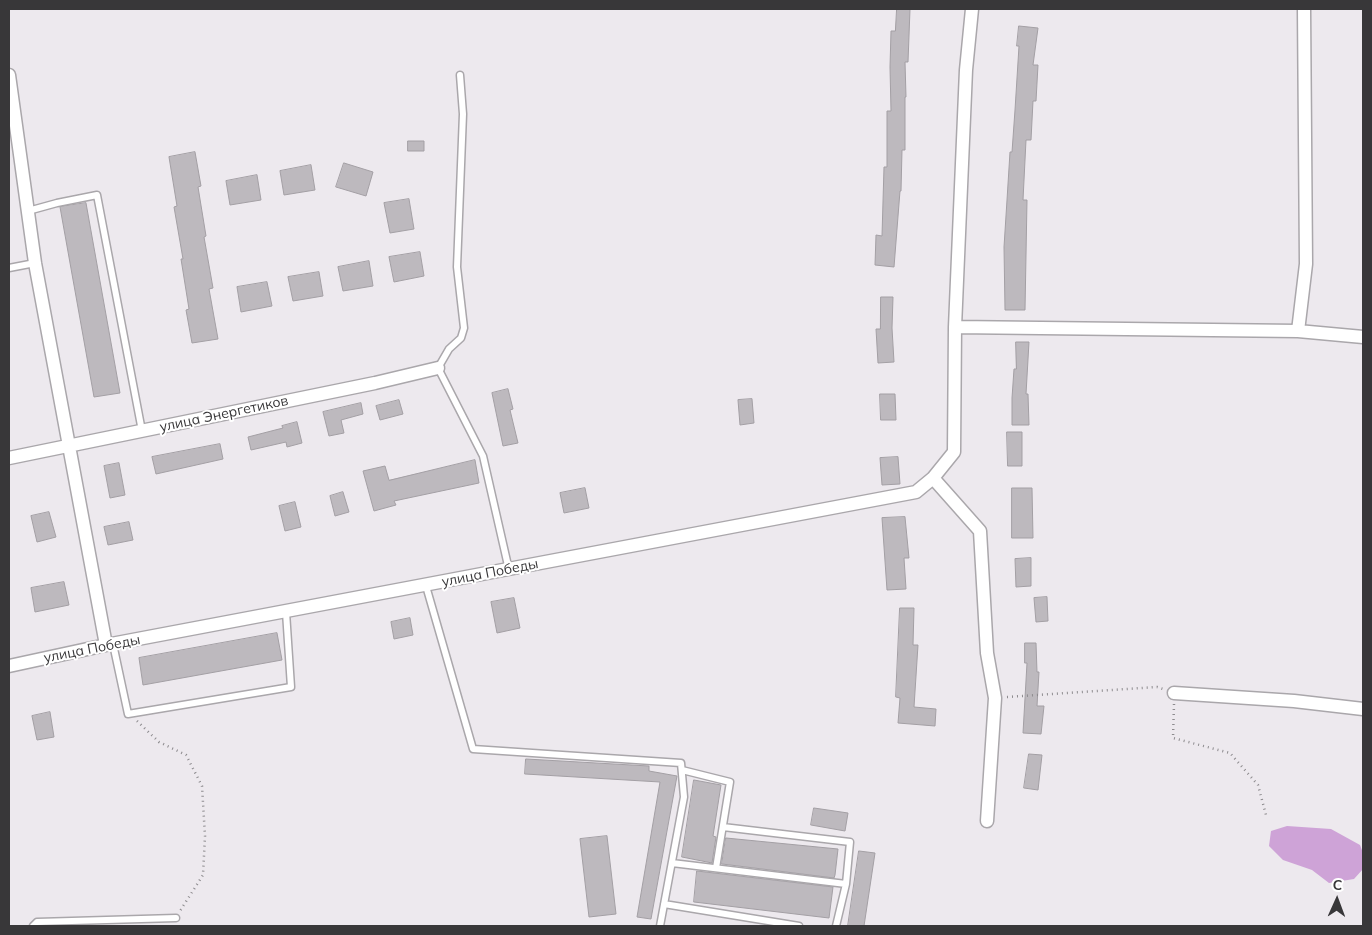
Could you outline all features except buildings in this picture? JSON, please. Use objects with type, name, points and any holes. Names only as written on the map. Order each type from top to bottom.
[{"type":"street","points":[[972,9],[966,70],[955,326],[1298,331],[1363,337]]},
{"type":"street","points":[[1298,331],[1306,264],[1304,9]]},
{"type":"street","points":[[9,75],[35,263],[110,645]]},
{"type":"street","name":"улица Победы","points":[[9,666],[110,645],[916,492],[933,478],[954,452],[955,326]]},
{"type":"street","name":"улица Энергетиков","points":[[9,458],[375,383],[438,368]]},
{"type":"street","points":[[933,478],[980,530],[987,653],[995,698],[987,821]]},
{"type":"street","points":[[1174,693],[1363,709]]},
{"type":"lane","points":[[460,75],[463,114],[456,267],[464,328],[461,338],[450,349],[438,368],[483,456],[509,570]]},
{"type":"lane","points":[[28,211],[98,195],[142,431]]},
{"type":"lane","points":[[9,268],[35,263]]},
{"type":"lane","points":[[426,586],[473,749],[681,763],[684,797],[660,926]]},
{"type":"lane","points":[[110,645],[128,714],[291,687],[286,612]]},
{"type":"lane","points":[[682,770],[730,782],[716,868]]},
{"type":"lane","points":[[723,827],[850,842],[846,884],[836,926]]},
{"type":"lane","points":[[672,863],[846,884]]},
{"type":"lane","points":[[664,904],[799,926]]},
{"type":"lane","points":[[33,926],[37,922],[176,918]]},
{"type":"path","points":[[995,698],[1157,686],[1174,693],[1173,738],[1230,753],[1258,785],[1266,815]]},
{"type":"path","points":[[128,714],[159,742],[186,755],[202,786],[205,836],[203,875],[176,918]]},
{"type":"shaded area","points":[[1287,826],[1331,829],[1360,845],[1363,853],[1363,869],[1354,879],[1329,883],[1312,870],[1283,860],[1269,846],[1271,831]]}]
